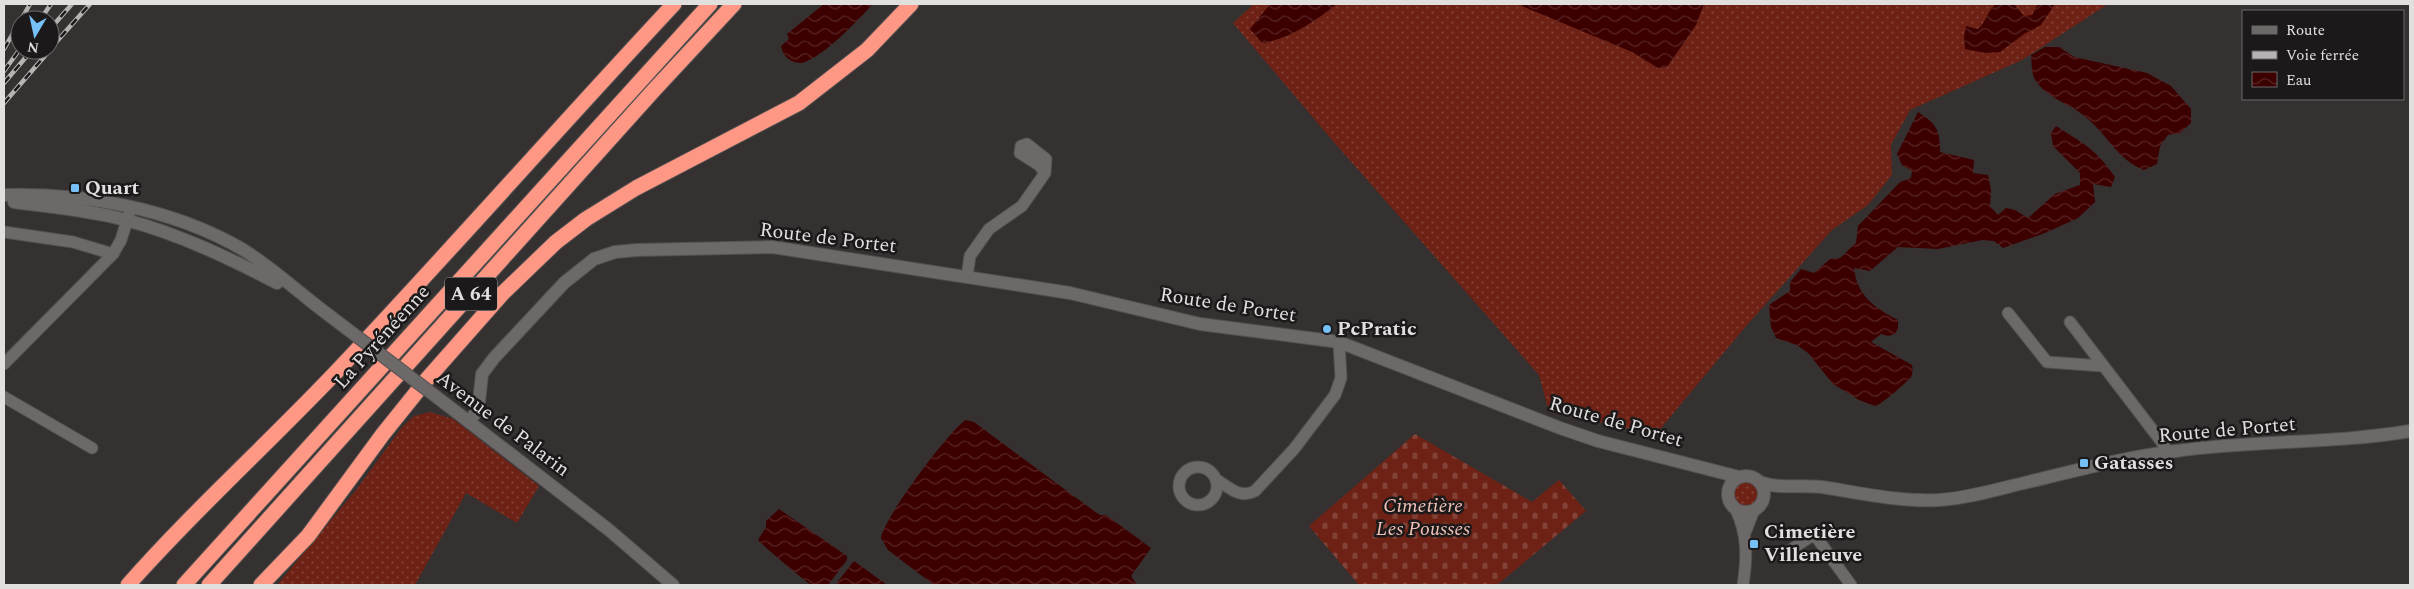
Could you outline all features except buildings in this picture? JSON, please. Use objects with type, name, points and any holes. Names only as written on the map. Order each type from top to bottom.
[{"type":"highway","points":[[128,585],[177,532],[287,424],[674,4]]},
{"type":"highway","name":"La Pyrénéenne","points":[[184,585],[710,4]]},
{"type":"highway","name":"La Pyrénéenne","points":[[209,585],[654,90],[734,4]]},
{"type":"highway","points":[[261,585],[308,536],[383,434],[428,378],[504,293],[556,242],[586,218],[636,188],[799,103],[867,50],[911,4]]},
{"type":"street","points":[[966,276],[970,256],[989,229],[1022,206],[1046,173]]},
{"type":"street","name":"Avenue de Palarin","points":[[4,195],[69,196],[132,206],[201,230],[242,250],[609,530],[673,585]]},
{"type":"street","name":"Avenue de Palarin","points":[[4,200],[84,211],[127,220],[159,230],[232,260],[305,298]]},
{"type":"street","points":[[4,364],[113,254],[121,240],[132,206]]},
{"type":"street","points":[[4,232],[73,242],[113,254]]},
{"type":"street","name":"Route de Portet","points":[[468,422],[476,412],[479,402],[482,374],[494,358],[564,283],[594,259],[622,252],[772,246],[1070,292],[1200,324],[1339,342],[1598,441],[1739,478]]},
{"type":"street","points":[[2008,312],[2048,362],[2103,366]]},
{"type":"street","points":[[2070,322],[2164,445],[2167,452]]},
{"type":"street","points":[[1217,480],[1240,494],[1248,495],[1255,491],[1294,449],[1340,386],[1339,342]]},
{"type":"street","points":[[4,397],[92,448]]},
{"type":"street","name":"Route de Portet","points":[[1759,482],[1782,488],[1813,486],[1915,499],[1958,498],[2167,452],[2254,443],[2347,440],[2410,431]]},
{"type":"street","points":[[1717,473],[1730,503],[1736,510],[1745,533],[1746,563],[1743,585]]},
{"type":"street","points":[[1727,493],[1731,484],[1739,478],[1749,476],[1759,482],[1764,494],[1763,500],[1754,510],[1745,533]]},
{"type":"street","name":"Route de Portet","points":[[1763,500],[1782,488]]},
{"type":"street","points":[[1736,510],[1748,512],[1754,510]]},
{"type":"street","points":[[1789,551],[1814,534],[1851,585]]},
{"type":"green space","points":[[1254,4],[2108,4],[2022,60],[1910,110],[1891,145],[1892,175],[1868,205],[1832,230],[1746,326],[1656,434],[1549,412],[1539,375],[1332,140],[1233,23]]},
{"type":"green space","points":[[430,412],[453,419],[539,486],[517,523],[466,493],[415,585],[277,585],[356,490],[402,427],[414,416]]},
{"type":"green space","name":"Cimetière Les Pousses","points":[[1415,434],[1532,502],[1559,480],[1586,511],[1497,585],[1359,585],[1309,526]]},
{"type":"green space","points":[[1746,481],[1755,485],[1759,494],[1755,503],[1746,507],[1737,503],[1733,494],[1737,485]]},
{"type":"water","points":[[824,4],[873,4],[831,46],[821,53],[802,63],[791,61],[781,46],[789,39],[787,34]]},
{"type":"water","points":[[1270,4],[1337,4],[1311,23],[1292,33],[1282,38],[1262,43],[1250,29]]},
{"type":"water","points":[[1517,4],[1704,4],[1696,25],[1667,67],[1658,68],[1632,52]]},
{"type":"water","points":[[1996,4],[2014,4],[2024,16],[2032,15],[2038,4],[2055,4],[2041,25],[2024,34],[2000,52],[1985,53],[1965,49],[1964,37],[1966,26],[1978,29]]},
{"type":"water","points":[[2045,47],[2059,47],[2074,57],[2147,73],[2171,86],[2191,109],[2191,123],[2180,133],[2168,135],[2160,146],[2157,164],[2144,170],[2120,154],[2082,114],[2047,93],[2036,81],[2032,72],[2031,55]]},
{"type":"water","points":[[1918,112],[1936,128],[1940,152],[1974,160],[1973,173],[1988,175],[1991,190],[1990,206],[1998,215],[2006,208],[2015,210],[2028,218],[2055,194],[2080,185],[2080,173],[2053,146],[2051,133],[2056,126],[2095,153],[2115,177],[2111,187],[2093,184],[2095,202],[2078,218],[2045,233],[2003,248],[1994,241],[1982,240],[1938,249],[1898,247],[1870,271],[1854,268],[1859,286],[1868,300],[1898,320],[1898,328],[1895,334],[1888,336],[1881,334],[1871,342],[1912,365],[1913,371],[1909,380],[1888,398],[1875,406],[1859,400],[1833,384],[1808,353],[1797,345],[1776,338],[1771,327],[1769,305],[1790,291],[1790,282],[1801,269],[1814,273],[1830,259],[1840,258],[1856,243],[1858,226],[1900,182],[1911,178],[1912,171],[1902,165],[1897,154]]},
{"type":"water","points":[[966,420],[974,422],[1094,511],[1100,515],[1106,515],[1151,548],[1131,576],[1137,585],[934,585],[888,550],[881,538],[892,514],[932,457]]},
{"type":"water","points":[[779,509],[847,556],[847,560],[828,585],[812,585],[758,540],[766,527],[766,521]]},
{"type":"water","points":[[854,561],[887,585],[835,585]]},
{"type":"railway","points":[[27,10],[30,4]]},
{"type":"railway","points":[[47,10],[51,4]]},
{"type":"railway","points":[[60,18],[72,4]]},
{"type":"railway","points":[[60,38],[90,4]]},
{"type":"railway","points":[[4,49],[10,38]]},
{"type":"railway","points":[[4,71],[12,60]]},
{"type":"railway","points":[[4,83],[24,60]]},
{"type":"railway","points":[[4,103],[41,60]]},
{"type":"place","name":"Quart","points":[[75,188]]},
{"type":"place","name":"PcPratic","points":[[1327,329]]},
{"type":"place","name":"Gatasses","points":[[2084,463]]},
{"type":"place","name":"Cimetière Villeneuve","points":[[1754,544]]}]
